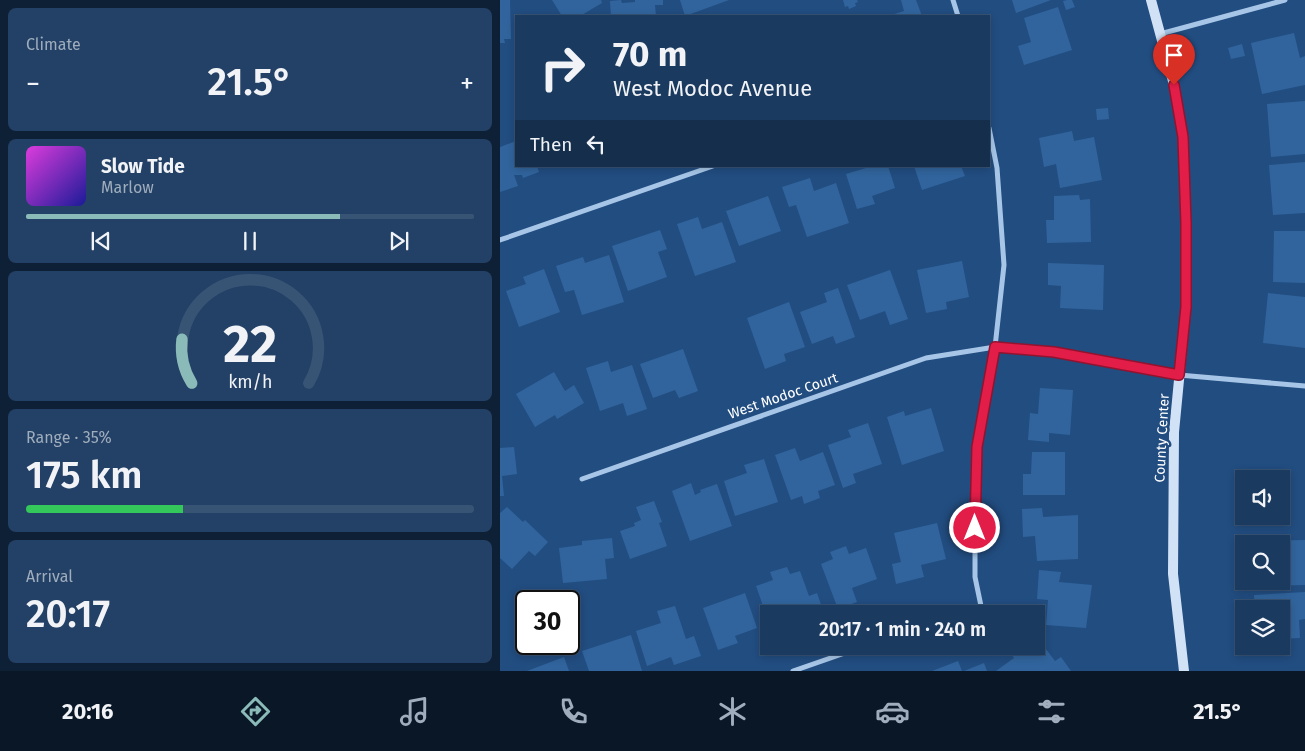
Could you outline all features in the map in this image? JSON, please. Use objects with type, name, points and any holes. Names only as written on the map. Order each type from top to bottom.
[{"type":"street","points":[[953,0],[958,15]]},
{"type":"street","name":"County Center","points":[[1152,0],[1174,85],[1183,137],[1186,307],[1174,432],[1173,574],[1184,671]]},
{"type":"street","points":[[1160,34],[1285,0]]},
{"type":"street","points":[[980,605],[975,577],[977,447],[995,347],[1004,266],[997,168],[990,133]]},
{"type":"street","points":[[500,240],[710,167]]},
{"type":"street","name":"West Modoc Court","points":[[582,479],[926,358],[995,347],[1054,352],[1179,375],[1305,386]]},
{"type":"street","points":[[793,671],[838,655]]},
{"type":"building","points":[[500,0],[510,0],[511,39],[504,39],[505,43],[500,43]]},
{"type":"building","points":[[552,0],[601,0],[602,3],[582,15],[561,15]]},
{"type":"building","points":[[621,0],[622,3],[635,2],[635,0],[663,0],[663,5],[655,5],[656,15],[611,15],[610,1]]},
{"type":"building","points":[[680,0],[729,0],[688,15],[685,15]]},
{"type":"building","points":[[843,0],[857,0],[858,2],[855,3],[856,6],[849,9],[848,6],[845,7]]},
{"type":"building","points":[[901,0],[916,0],[922,15],[891,15],[904,11]]},
{"type":"building","points":[[1012,0],[1051,0],[1016,13]]},
{"type":"building","points":[[1072,0],[1075,7],[1066,10],[1063,1]]},
{"type":"building","points":[[1058,7],[1072,50],[1024,65],[1018,46],[1031,42],[1024,18]]},
{"type":"building","points":[[1294,33],[1300,58],[1305,56],[1305,85],[1262,94],[1251,43]]},
{"type":"building","points":[[1242,44],[1245,56],[1231,59],[1228,48]]},
{"type":"building","points":[[1305,101],[1305,154],[1271,157],[1267,104]]},
{"type":"building","points":[[1108,108],[1109,119],[1097,120],[1096,109]]},
{"type":"building","points":[[1072,131],[1074,141],[1094,137],[1102,180],[1060,188],[1056,164],[1044,167],[1039,138]]},
{"type":"building","points":[[515,141],[515,167],[537,167],[539,172],[523,178],[522,175],[514,175],[518,186],[500,192],[500,147]]},
{"type":"building","points":[[1305,162],[1305,213],[1273,215],[1269,165]]},
{"type":"building","points":[[888,167],[895,188],[872,196],[875,204],[857,209],[846,174],[866,168]]},
{"type":"building","points":[[914,167],[961,167],[965,176],[922,190]]},
{"type":"building","points":[[810,178],[814,191],[836,183],[849,223],[807,237],[796,205],[789,207],[782,187]]},
{"type":"building","points":[[1079,195],[1080,200],[1090,199],[1091,242],[1047,243],[1046,220],[1054,220],[1054,196]]},
{"type":"building","points":[[768,196],[781,231],[739,246],[726,211]]},
{"type":"building","points":[[698,217],[702,229],[722,222],[736,262],[695,276],[677,224]]},
{"type":"building","points":[[660,230],[667,249],[658,252],[667,277],[628,291],[612,246]]},
{"type":"building","points":[[1274,231],[1305,231],[1305,283],[1273,282]]},
{"type":"building","points":[[609,255],[624,302],[582,315],[574,290],[565,292],[556,266],[583,257],[585,263]]},
{"type":"building","points":[[962,261],[969,297],[946,302],[947,309],[926,313],[917,270]]},
{"type":"building","points":[[1048,263],[1104,265],[1103,310],[1060,308],[1061,286],[1048,285]]},
{"type":"building","points":[[544,269],[560,312],[519,327],[506,291],[526,284],[523,277]]},
{"type":"building","points":[[890,270],[908,319],[890,325],[885,311],[860,320],[847,285]]},
{"type":"building","points":[[838,288],[855,337],[836,344],[833,336],[812,344],[800,312],[827,302],[824,293]]},
{"type":"building","points":[[1268,293],[1305,297],[1305,348],[1263,343]]},
{"type":"building","points":[[789,302],[805,347],[784,354],[786,361],[765,369],[747,318]]},
{"type":"building","points":[[683,349],[698,391],[679,398],[675,390],[653,398],[640,364]]},
{"type":"building","points":[[608,361],[611,372],[632,365],[647,409],[627,416],[623,403],[600,411],[586,368]]},
{"type":"building","points":[[554,372],[565,391],[574,385],[584,403],[557,419],[555,415],[535,427],[516,394]]},
{"type":"building","points":[[1040,388],[1073,390],[1070,435],[1049,433],[1049,442],[1028,440],[1030,413],[1038,414]]},
{"type":"building","points":[[931,408],[944,451],[902,465],[887,417],[904,411],[905,416]]},
{"type":"building","points":[[868,423],[882,464],[853,474],[856,483],[843,488],[828,445],[851,437],[848,430]]},
{"type":"building","points":[[514,447],[517,474],[502,476],[504,496],[500,496],[500,448]]},
{"type":"building","points":[[795,448],[800,461],[823,452],[835,485],[818,491],[820,498],[804,504],[802,496],[791,500],[775,455]]},
{"type":"building","points":[[1032,452],[1065,452],[1065,495],[1023,495],[1023,474],[1031,474]]},
{"type":"building","points":[[764,459],[778,502],[735,516],[724,481],[747,473],[744,465]]},
{"type":"building","points":[[691,483],[695,495],[701,492],[700,490],[717,484],[732,526],[690,541],[672,491]]},
{"type":"building","points":[[654,501],[662,522],[659,523],[667,546],[630,559],[620,531],[635,526],[634,523],[641,520],[636,507]]},
{"type":"building","points":[[507,507],[523,522],[525,520],[548,542],[535,556],[529,551],[512,569],[500,558],[500,513]]},
{"type":"building","points":[[1042,508],[1043,517],[1078,515],[1078,559],[1037,561],[1035,536],[1023,537],[1022,509]]},
{"type":"building","points":[[937,523],[946,559],[921,565],[924,577],[896,584],[892,564],[901,562],[894,533]]},
{"type":"building","points":[[612,538],[614,558],[605,559],[607,579],[563,583],[559,548],[582,545],[582,541]]},
{"type":"building","points":[[1290,540],[1305,540],[1305,585],[1290,585]]},
{"type":"building","points":[[846,546],[849,554],[866,548],[877,579],[852,588],[857,602],[849,605],[836,605],[821,564],[833,559],[830,552]]},
{"type":"building","points":[[787,567],[790,574],[800,571],[809,596],[817,593],[821,605],[763,605],[756,586],[773,580],[770,572]]},
{"type":"building","points":[[1039,570],[1061,572],[1059,582],[1092,585],[1086,628],[1046,625],[1048,600],[1037,599]]},
{"type":"building","points":[[1305,592],[1305,619],[1299,620],[1300,638],[1290,639],[1290,600],[1254,600],[1254,595]]},
{"type":"building","points":[[745,593],[757,628],[735,636],[738,643],[718,650],[703,608]]},
{"type":"building","points":[[675,606],[686,639],[694,636],[701,656],[674,665],[671,657],[647,666],[636,631],[661,623],[657,611]]},
{"type":"building","points":[[631,635],[642,671],[589,671],[582,651]]},
{"type":"building","points":[[1045,648],[1055,661],[1061,657],[1071,671],[996,671],[1014,658],[1012,655],[1045,655]]},
{"type":"building","points":[[564,657],[569,671],[527,671]]},
{"type":"building","points":[[958,661],[962,671],[932,671]]},
{"type":"building","points":[[984,663],[987,671],[964,671]]},
{"type":"route","points":[[975,528],[977,447],[995,347],[1054,352],[1179,375],[1186,307],[1186,223],[1183,137],[1174,85]]}]
